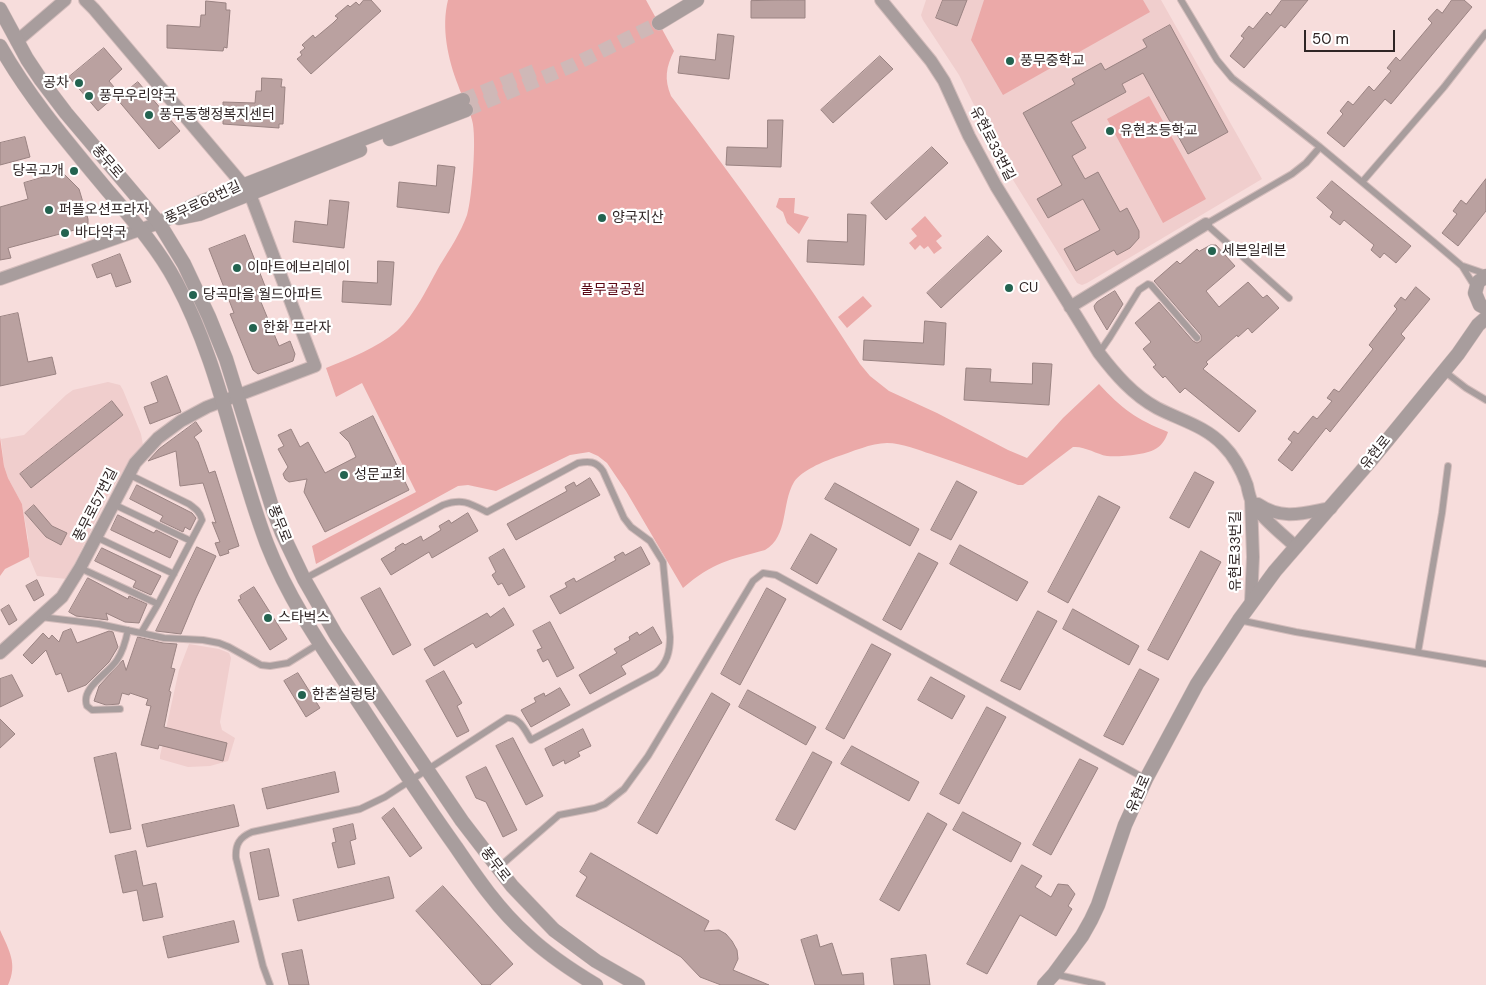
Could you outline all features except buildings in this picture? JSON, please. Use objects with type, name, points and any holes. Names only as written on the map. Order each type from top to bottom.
[{"type":"street","points":[[16,41],[65,0]]},
{"type":"street","points":[[85,0],[94,8],[246,189]]},
{"type":"street","points":[[683,0],[657,20],[697,0]]},
{"type":"street","name":"유현로33번길","points":[[882,0],[944,81],[969,136],[996,186],[1099,353],[1112,370],[1140,397],[1213,435],[1224,446],[1241,470],[1252,500],[1266,518],[1296,547]]},
{"type":"street","name":"풍무로","points":[[0,9],[16,41],[32,66],[66,113],[159,223],[184,264],[210,317],[238,396],[272,507],[282,533],[304,579],[336,635],[462,821],[497,868],[529,906],[554,930],[596,961],[638,985]]},
{"type":"street","name":"풍무로","points":[[0,46],[33,99],[140,229],[175,281],[204,345],[223,401],[256,514],[268,546],[289,591],[320,643],[476,876],[514,922],[553,956],[596,985]]},
{"type":"street","name":"풍무로68번길","points":[[159,223],[198,203],[246,189],[464,105]]},
{"type":"street","name":"풍무로57번길","points":[[0,653],[62,597],[80,568],[128,474],[141,455],[167,430],[195,413],[314,366],[246,189]]},
{"type":"street","points":[[0,279],[159,223]]},
{"type":"street","points":[[1070,307],[1206,224]]},
{"type":"street","points":[[1473,331],[1479,298],[1478,282],[1486,275]]},
{"type":"street","points":[[1473,331],[1486,318]]},
{"type":"street","name":"유현로","points":[[1044,985],[1082,936],[1091,920],[1098,905],[1125,825],[1146,779],[1198,684],[1239,620],[1251,602],[1296,547],[1331,508],[1458,354],[1473,331]]},
{"type":"street","points":[[1252,500],[1264,508],[1286,515],[1331,508]]},
{"type":"street","name":"유현로33번길","points":[[1251,602],[1254,557],[1252,500]]},
{"type":"lane","points":[[1181,0],[1224,69],[1242,86],[1363,181],[1462,266],[1486,275]]},
{"type":"lane","points":[[1363,181],[1444,87],[1486,33]]},
{"type":"lane","points":[[1289,298],[1206,224],[1292,174],[1306,163],[1320,147]]},
{"type":"lane","points":[[1462,266],[1479,298]]},
{"type":"lane","points":[[1099,353],[1139,290],[1148,284],[1197,338]]},
{"type":"lane","points":[[1444,370],[1466,388],[1486,400]]},
{"type":"lane","points":[[270,985],[266,980],[236,858],[240,839],[252,832],[360,808],[385,797],[507,718],[516,719],[521,723],[531,740],[648,677],[661,668],[668,655],[670,637],[664,566],[653,544],[631,527],[624,518],[607,478],[600,466],[595,463],[584,462],[569,468],[487,512],[464,502],[457,501],[443,505],[304,579]]},
{"type":"lane","points":[[1418,652],[1442,513],[1448,466]]},
{"type":"lane","points":[[128,474],[197,510],[201,514],[202,520],[141,633]]},
{"type":"lane","points":[[112,504],[191,541]]},
{"type":"lane","points":[[96,537],[174,574]]},
{"type":"lane","points":[[80,568],[158,604]]},
{"type":"lane","points":[[497,868],[559,815],[595,808],[611,800],[624,789],[648,756],[752,581],[763,573],[776,574],[1146,779]]},
{"type":"lane","points":[[41,617],[99,624],[164,638],[203,640],[219,643],[261,665],[270,666],[288,663],[320,643]]},
{"type":"lane","points":[[1239,620],[1296,632],[1486,664]]},
{"type":"lane","points":[[120,710],[92,710],[87,706],[86,698],[89,689],[103,677],[118,659],[125,644],[128,630]]},
{"type":"lane","points":[[1054,974],[1102,985]]},
{"type":"shaded area","name":"유현초등학교","points":[[926,0],[1161,0],[1262,179],[1087,283],[1082,285],[1077,283],[1005,167],[959,75],[923,20],[921,15]]},
{"type":"shaded area","points":[[108,382],[120,385],[123,390],[141,434],[143,445],[131,459],[109,493],[67,579],[37,576],[29,557],[22,504],[8,478],[4,466],[1,439],[24,435],[73,390]]},
{"type":"shaded area","points":[[189,644],[219,649],[229,653],[231,658],[220,722],[222,730],[235,738],[228,761],[210,766],[188,767],[160,759],[179,670]]},
{"type":"green space","name":"풀무골공원","points":[[448,0],[646,0],[674,51],[667,73],[667,84],[671,96],[768,228],[870,376],[889,391],[1027,458],[1063,418],[1099,384],[1130,412],[1147,423],[1168,432],[1164,441],[1153,450],[1126,456],[1107,456],[1073,447],[1023,485],[1018,485],[904,445],[881,443],[868,446],[819,464],[807,470],[794,482],[787,500],[778,537],[773,544],[765,550],[713,567],[703,572],[683,588],[626,491],[607,463],[589,452],[570,455],[496,491],[468,485],[458,486],[316,564],[312,546],[416,492],[362,383],[336,397],[326,368],[372,348],[404,324],[421,300],[467,215],[471,196],[474,139],[471,116],[454,75],[449,54],[445,32]]},
{"type":"green space","name":"풍무중학교","points":[[984,0],[1143,0],[1150,12],[1003,95],[971,40]]},
{"type":"green space","points":[[1149,96],[1206,199],[1163,223],[1107,119]]},
{"type":"green space","points":[[779,198],[795,198],[794,213],[809,217],[799,234],[787,223],[783,212],[776,207]]},
{"type":"green space","points":[[925,216],[942,236],[936,241],[942,248],[934,254],[928,246],[924,249],[920,245],[915,250],[909,243],[917,236],[911,229]]},
{"type":"green space","points":[[863,296],[872,306],[847,328],[838,317]]},
{"type":"green space","points":[[0,437],[4,466],[8,478],[22,504],[29,557],[5,569],[0,576]]},
{"type":"green space","points":[[0,930],[11,957],[12,970],[8,985],[0,985]]},
{"type":"tunnel","points":[[466,110],[571,66],[659,23]]},
{"type":"tunnel","points":[[463,100],[539,69]]},
{"type":"place","name":"풍무중학교","points":[[1010,61]]},
{"type":"place","name":"공차","points":[[79,83]]},
{"type":"place","name":"풍무우리약국","points":[[89,96]]},
{"type":"place","name":"풍무동행정복지센터","points":[[149,115]]},
{"type":"place","name":"유현초등학교","points":[[1110,131]]},
{"type":"place","name":"당곡고개","points":[[74,171]]},
{"type":"place","name":"퍼플오션프라자","points":[[49,210]]},
{"type":"place","name":"양국지산","points":[[602,218]]},
{"type":"place","name":"바다약국","points":[[65,233]]},
{"type":"place","name":"세븐일레븐","points":[[1212,251]]},
{"type":"place","name":"이마트에브리데이","points":[[237,268]]},
{"type":"place","name":"CU","points":[[1009,288]]},
{"type":"place","name":"당곡마을 월드아파트","points":[[193,295]]},
{"type":"place","name":"한화 프라자","points":[[253,328]]},
{"type":"place","name":"성문교회","points":[[344,475]]},
{"type":"place","name":"스타벅스","points":[[268,618]]},
{"type":"place","name":"한촌설렁탕","points":[[302,695]]}]
